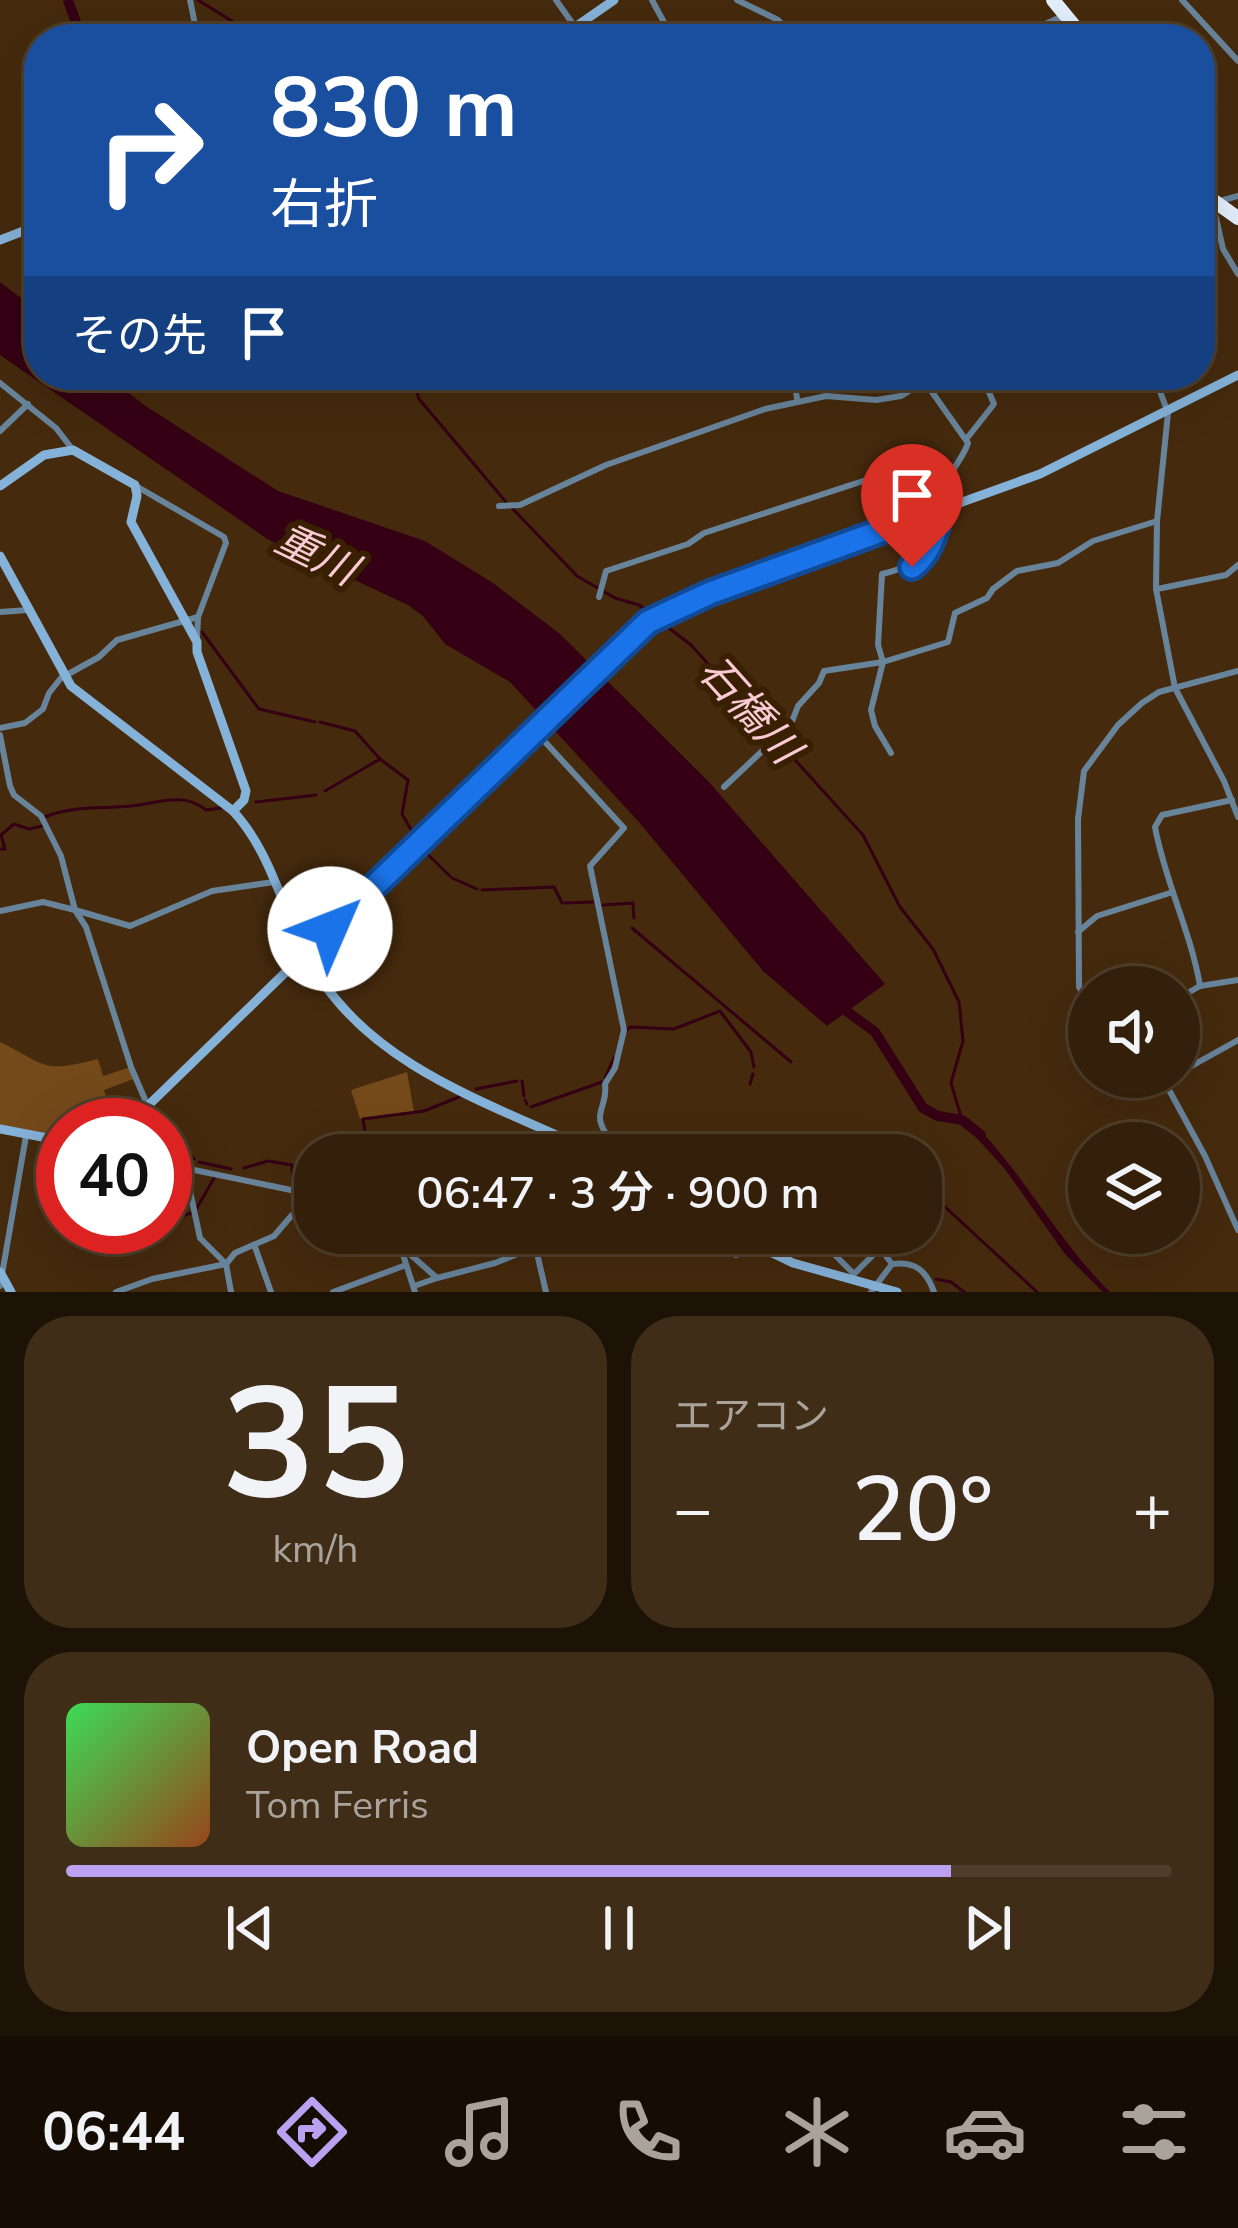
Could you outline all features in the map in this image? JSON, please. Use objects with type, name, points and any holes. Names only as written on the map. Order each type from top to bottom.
[{"type":"highway","points":[[1053,0],[1070,24]]},
{"type":"street","points":[[579,24],[614,0]]},
{"type":"street","points":[[736,0],[782,24]]},
{"type":"street","points":[[1182,0],[1204,24]]},
{"type":"street","points":[[1045,24],[1063,16]]},
{"type":"street","points":[[1215,36],[1238,61]]},
{"type":"street","points":[[1215,218],[1223,249],[1238,274]]},
{"type":"street","points":[[0,383],[56,428],[73,450],[224,537],[226,543],[193,619],[117,640],[54,685],[43,709],[26,724],[0,732],[14,795],[41,816],[61,856],[75,910],[86,927],[145,1098]]},
{"type":"street","points":[[796,390],[797,400]]},
{"type":"street","points":[[500,506],[513,506],[655,446],[797,400],[844,395],[876,400],[908,390]]},
{"type":"street","points":[[891,753],[871,710],[883,662],[878,645],[882,574],[912,567],[924,558],[952,470],[962,461],[966,438],[930,390]]},
{"type":"street","points":[[966,438],[973,436],[994,404],[988,390]]},
{"type":"street","points":[[1160,390],[1168,412],[1157,521],[1156,589],[1175,688],[1238,817]]},
{"type":"street","points":[[160,1098],[648,622],[1057,467],[1209,390]]},
{"type":"street","points":[[0,431],[28,404]]},
{"type":"street","points":[[0,484],[44,455],[73,450]]},
{"type":"street","points":[[600,594],[606,572],[612,568],[688,544],[704,533],[906,467],[940,462],[952,470]]},
{"type":"street","points":[[135,485],[131,517],[136,535],[193,619],[196,652],[246,791],[233,811]]},
{"type":"street","points":[[724,787],[791,724],[824,671],[883,662],[948,642],[955,613],[987,598],[1017,571],[1058,563],[1093,542],[1157,521]]},
{"type":"street","points":[[0,556],[64,678],[83,698],[233,811],[262,849],[305,953],[343,1009],[394,1053],[432,1076],[554,1134]]},
{"type":"street","points":[[1156,589],[1226,574],[1238,565]]},
{"type":"street","points":[[0,612],[28,610]]},
{"type":"street","points":[[1078,966],[1078,819],[1084,771],[1130,712],[1160,692],[1238,671]]},
{"type":"street","points":[[536,731],[624,828],[590,866],[624,1030],[615,1068],[605,1084],[608,1101],[600,1124],[606,1134]]},
{"type":"street","points":[[1197,966],[1155,827],[1162,815],[1232,800]]},
{"type":"street","points":[[0,910],[37,902],[130,926],[212,891],[274,882]]},
{"type":"street","points":[[1078,932],[1097,916],[1173,892]]},
{"type":"street","points":[[1200,986],[1238,980]]},
{"type":"street","points":[[1200,1061],[1238,1040]]},
{"type":"street","points":[[1179,1098],[1238,1230]]},
{"type":"street","points":[[0,1129],[36,1137]]},
{"type":"street","points":[[11,1292],[1,1278],[26,1136]]},
{"type":"street","points":[[192,1170],[294,1193]]},
{"type":"street","points":[[192,1201],[200,1238],[226,1264],[231,1292]]},
{"type":"street","points":[[116,1292],[152,1279],[226,1264],[235,1253],[255,1247],[294,1215]]},
{"type":"street","points":[[255,1247],[272,1292]]},
{"type":"street","points":[[403,1254],[414,1289],[517,1254]]},
{"type":"street","points":[[409,1254],[437,1278]]},
{"type":"street","points":[[539,1254],[546,1292]]},
{"type":"street","points":[[771,1254],[874,1289],[897,1292]]},
{"type":"street","points":[[834,1254],[854,1274],[874,1254]]},
{"type":"street","points":[[884,1254],[892,1264]]},
{"type":"street","points":[[874,1289],[892,1264]]},
{"type":"street","points":[[892,1264],[919,1267],[934,1292]]},
{"type":"street","points":[[333,1292],[406,1265]]},
{"type":"shaded area","points":[[0,1042],[45,1065],[98,1059],[103,1076],[131,1067],[136,1078],[104,1090],[107,1098],[36,1098],[36,1136],[0,1129]]},
{"type":"shaded area","points":[[407,1072],[414,1112],[360,1119],[351,1090]]},
{"type":"water","points":[[0,282],[24,300],[24,372],[0,355]]},
{"type":"water","points":[[51,390],[125,390],[278,491],[425,541],[493,583],[560,634],[709,782],[885,984],[827,1026],[763,971],[638,821],[510,682],[445,644],[408,605],[269,540]]},
{"type":"water","points":[[968,1118],[1068,1243],[1068,1254],[1077,1254],[1110,1292],[1103,1292],[1065,1254],[1005,1169],[974,1135]]},
{"type":"waterway","points":[[68,0],[77,24]]},
{"type":"waterway","name":"石橋川","points":[[198,0],[237,24]]},
{"type":"waterway","name":"石橋川","points":[[416,390],[506,502]]},
{"type":"waterway","name":"石橋川","points":[[513,509],[577,576],[615,598],[639,605],[691,645],[863,835],[900,907],[933,949],[959,1002],[963,1041],[951,1083],[962,1120]]},
{"type":"waterway","points":[[202,632],[259,709],[315,722]]},
{"type":"waterway","points":[[320,722],[355,731],[380,759]]},
{"type":"waterway","points":[[325,791],[380,759],[408,780],[402,814],[417,840]]},
{"type":"waterway","points":[[256,802],[316,795]]},
{"type":"waterway","points":[[44,817],[169,800],[188,801],[206,810],[221,808]]},
{"type":"waterway","points":[[0,849],[5,849],[1,835],[14,824],[29,829],[42,826]]},
{"type":"waterway","points":[[421,848],[452,878],[477,889]]},
{"type":"waterway","points":[[482,890],[554,887],[562,903]]},
{"type":"waterway","points":[[565,903],[593,902]]},
{"type":"waterway","points":[[603,905],[633,903],[634,918]]},
{"type":"waterway","points":[[632,928],[791,1062]]},
{"type":"waterway","name":"重川","points":[[837,1004],[875,1032],[923,1108],[962,1120],[981,1135]]},
{"type":"waterway","points":[[627,1030],[674,1029],[720,1011],[751,1052],[754,1067]]},
{"type":"waterway","points":[[605,1078],[614,1058]]},
{"type":"waterway","points":[[750,1084],[753,1074]]},
{"type":"waterway","points":[[476,1089],[517,1081]]},
{"type":"waterway","points":[[522,1081],[524,1096]]},
{"type":"waterway","points":[[531,1107],[602,1082]]},
{"type":"waterway","points":[[365,1131],[363,1119],[424,1111],[459,1097]]},
{"type":"waterway","points":[[525,1100],[527,1104]]},
{"type":"waterway","points":[[244,1168],[268,1161],[292,1165],[294,1183]]},
{"type":"waterway","points":[[199,1162],[231,1169]]},
{"type":"waterway","points":[[197,1208],[214,1178]]},
{"type":"waterway","points":[[942,1204],[1037,1292]]},
{"type":"waterway","points":[[936,1279],[964,1292]]},
{"type":"route","points":[[330,929],[648,622],[748,579],[942,509],[933,541],[924,558],[912,567]]}]
